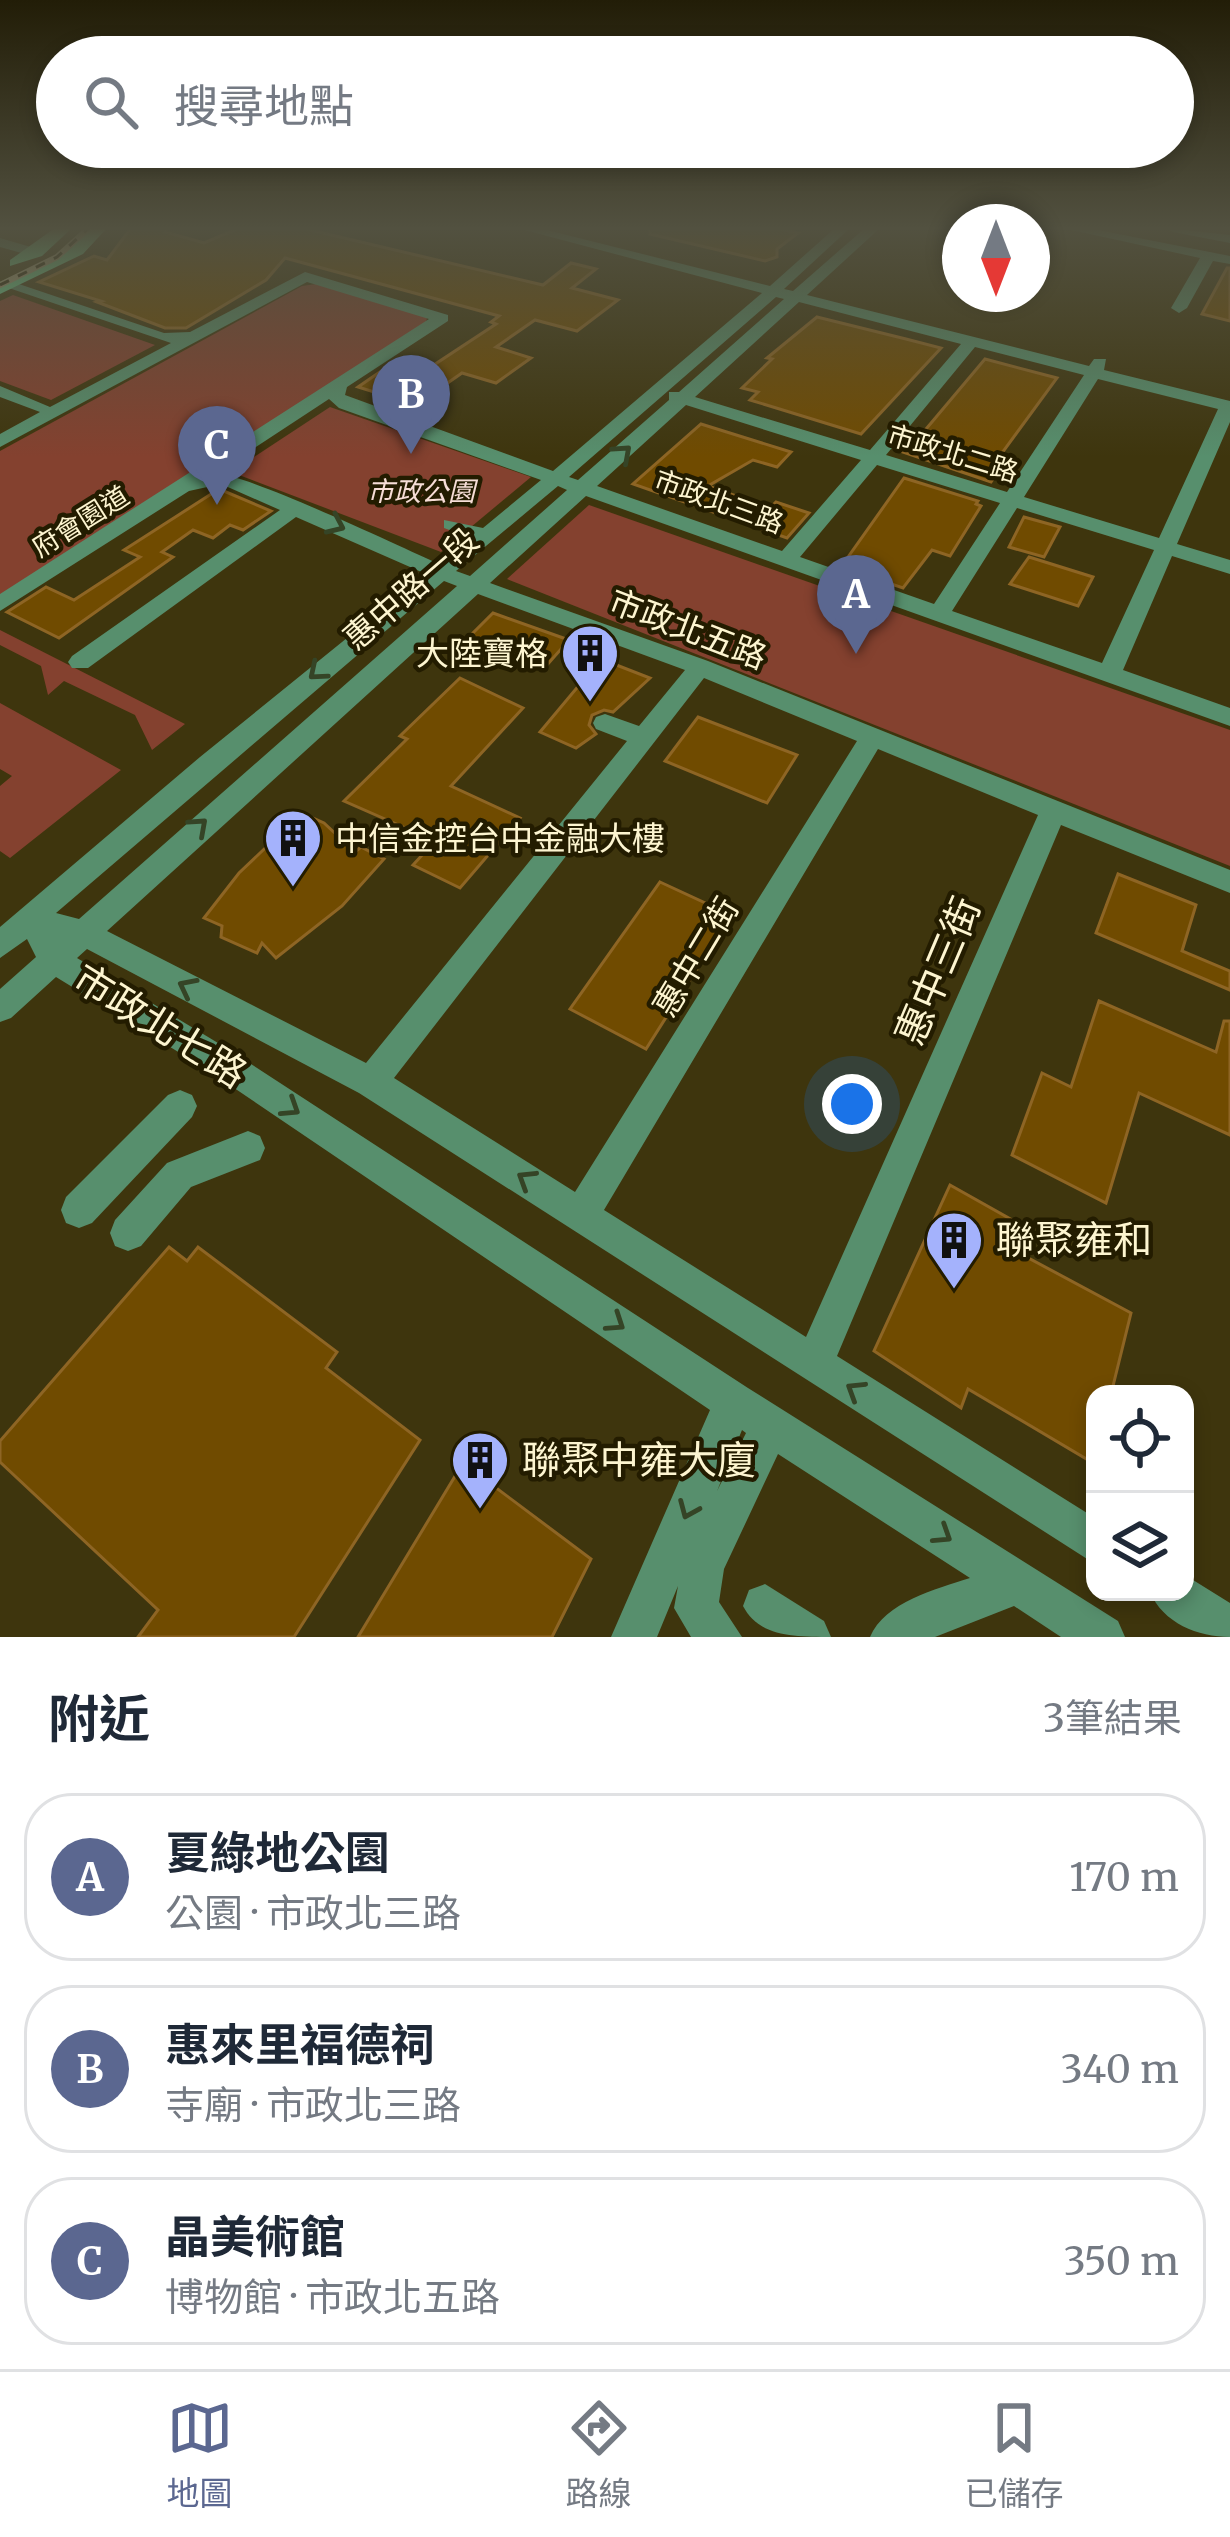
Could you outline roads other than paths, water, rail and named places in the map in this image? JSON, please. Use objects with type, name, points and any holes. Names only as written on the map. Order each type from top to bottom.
[{"type":"street","points":[[69,304],[163,338],[194,336]]},
{"type":"street","points":[[0,441],[40,412],[253,304]]},
{"type":"street","points":[[188,485],[223,478],[220,472],[276,431],[342,395],[442,318],[397,304]]},
{"type":"street","name":"惠中路一段","points":[[0,946],[254,724],[771,304]]},
{"type":"street","name":"惠中路一段","points":[[0,1007],[470,584],[685,398],[776,304]]},
{"type":"street","points":[[841,304],[972,341],[1097,367]]},
{"type":"street","points":[[847,304],[1229,403],[1108,675]]},
{"type":"street","points":[[1179,308],[1181,304]]},
{"type":"street","points":[[117,373],[163,346],[163,338]]},
{"type":"street","points":[[788,558],[972,341]]},
{"type":"street","points":[[939,614],[1097,367]]},
{"type":"street","name":"市政北二路","points":[[660,391],[1230,567]]},
{"type":"street","points":[[0,392],[40,412]]},
{"type":"street","name":"市政北三路","points":[[342,395],[1230,717]]},
{"type":"street","name":"府會園道","points":[[0,604],[276,431]]},
{"type":"street","name":"市政北五路","points":[[223,478],[442,573],[700,667],[1230,882]]},
{"type":"street","points":[[80,662],[297,507]]},
{"type":"street","points":[[452,524],[489,537]]},
{"type":"street","points":[[370,1082],[700,667]]},
{"type":"street","points":[[605,723],[644,738]]},
{"type":"street","name":"惠中二街","points":[[582,1214],[872,738]]},
{"type":"street","name":"惠中三街","points":[[814,1364],[1054,810]]},
{"type":"street","name":"市政北七路","points":[[30,919],[81,932],[370,1082],[1086,1537]]},
{"type":"street","name":"市政北七路","points":[[30,919],[53,959],[217,1059],[734,1402],[1102,1637]]},
{"type":"street","points":[[79,1210],[180,1106]]},
{"type":"street","points":[[128,1233],[178,1175],[248,1148]]},
{"type":"street","points":[[634,1637],[734,1402]]},
{"type":"street","points":[[719,1637],[695,1608],[703,1566],[771,1425]]},
{"type":"street","points":[[893,1637],[932,1613],[1018,1583]]},
{"type":"street","points":[[1186,1601],[1230,1629]]},
{"type":"street","points":[[765,1606],[808,1637]]},
{"type":"place","name":"惠來里福德祠","points":[[411,454]]},
{"type":"place","name":"晶美術館","points":[[217,505]]},
{"type":"place","name":"夏綠地公園","points":[[856,654]]},
{"type":"place","name":"大陸寶格","points":[[590,704]]},
{"type":"place","name":"中信金控台中金融大樓","points":[[293,889]]},
{"type":"place","name":"聯聚雍和","points":[[954,1291]]},
{"type":"place","name":"聯聚中雍大廈","points":[[480,1511]]},
{"type":"park label","name":"市政公園","points":[[421,491]]}]
